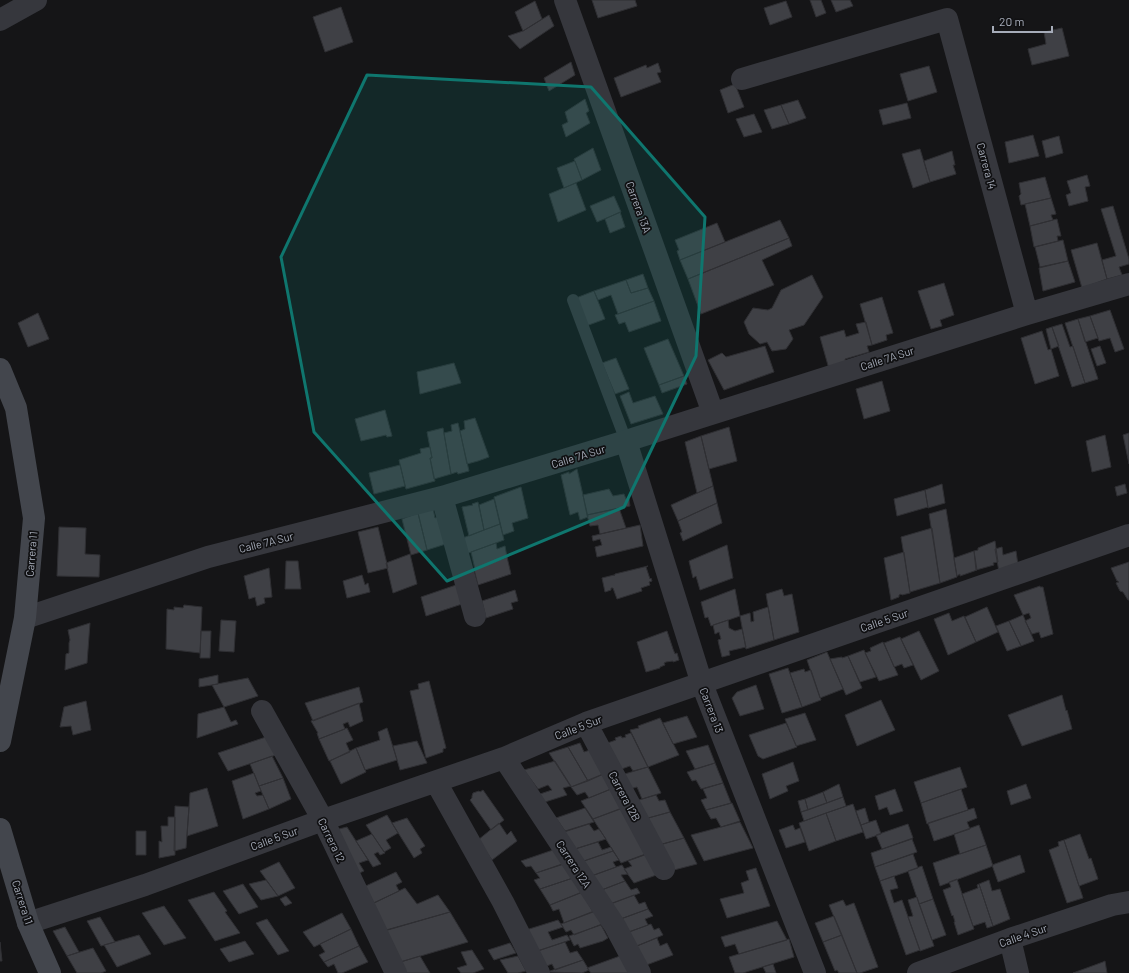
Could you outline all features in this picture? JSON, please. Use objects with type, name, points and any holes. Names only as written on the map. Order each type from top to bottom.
[{"type":"main road","name":"Carrera 11","points":[[0,369],[16,408],[34,518],[25,618],[0,740]]},
{"type":"main road","name":"Carrera 11","points":[[0,829],[28,923],[50,973]]},
{"type":"street","points":[[0,20],[36,0]]},
{"type":"street","name":"Carrera 13A","points":[[564,0],[713,413]]},
{"type":"street","name":"Carrera 14","points":[[742,79],[947,19],[1027,314]]},
{"type":"street","name":"Calle 7A Sur","points":[[25,618],[208,557],[442,497],[626,441],[1027,314],[1129,284]]},
{"type":"street","name":"Carrera 13","points":[[626,441],[702,684],[815,973]]},
{"type":"street","points":[[442,497],[475,616]]},
{"type":"street","name":"Calle 5 Sur","points":[[28,923],[145,885],[323,820],[504,758],[586,723],[1129,535]]},
{"type":"street","name":"Carrera 12","points":[[262,711],[323,820],[396,973]]},
{"type":"street","name":"Carrera 12B","points":[[586,723],[664,869]]},
{"type":"street","name":"Carrera 12A","points":[[504,758],[615,926],[640,973]]},
{"type":"street","points":[[436,782],[503,902],[539,973]]},
{"type":"street","name":"Calle 4 Sur","points":[[918,973],[1010,939],[1112,905],[1127,909]]},
{"type":"street","points":[[1010,939],[1018,973]]},
{"type":"lane","points":[[573,300],[626,441]]},
{"type":"highlighted area","points":[[367,75],[591,87],[705,217],[696,356],[624,507],[447,581],[314,432],[281,257]]},
{"type":"building","points":[[592,0],[635,0],[637,6],[598,18]]},
{"type":"building","points":[[810,0],[821,0],[826,13],[816,17]]},
{"type":"building","points":[[831,0],[850,0],[853,6],[836,12]]},
{"type":"building","points":[[535,1],[542,19],[523,31],[515,12]]},
{"type":"building","points":[[786,1],[792,17],[770,25],[764,8]]},
{"type":"building","points":[[341,7],[353,42],[325,52],[313,17]]},
{"type":"building","points":[[549,15],[554,26],[520,49],[508,36],[523,31]]},
{"type":"building","points":[[1062,28],[1069,56],[1032,65],[1028,49],[1046,44],[1044,32]]},
{"type":"building","points":[[571,62],[575,75],[549,91],[544,78]]},
{"type":"building","points":[[658,63],[661,72],[657,73],[661,82],[621,97],[614,78],[646,65],[647,68]]},
{"type":"building","points":[[929,66],[937,92],[908,101],[900,74]]},
{"type":"building","points":[[735,84],[744,107],[728,113],[720,90]]},
{"type":"building","points":[[585,99],[589,111],[586,113],[590,123],[566,137],[562,125],[568,122],[565,112]]},
{"type":"building","points":[[798,100],[806,118],[789,124],[781,105]]},
{"type":"building","points":[[907,103],[911,118],[883,125],[879,110]]},
{"type":"building","points":[[781,105],[789,124],[772,129],[764,110]]},
{"type":"building","points":[[754,114],[762,132],[744,137],[736,119]]},
{"type":"building","points":[[1033,135],[1039,156],[1009,163],[1005,142]]},
{"type":"building","points":[[1059,136],[1063,153],[1046,158],[1042,141]]},
{"type":"building","points":[[593,148],[601,170],[582,180],[574,159]]},
{"type":"building","points":[[920,149],[930,182],[913,188],[902,154]]},
{"type":"building","points":[[952,151],[955,165],[953,165],[956,174],[930,182],[924,161]]},
{"type":"building","points":[[575,161],[582,180],[564,188],[557,168]]},
{"type":"building","points":[[1087,175],[1090,186],[1085,187],[1088,201],[1069,206],[1066,195],[1071,193],[1067,181]]},
{"type":"building","points":[[1045,177],[1051,198],[1021,205],[1019,183]]},
{"type":"building","points":[[576,183],[586,210],[558,222],[549,194]]},
{"type":"building","points":[[614,196],[621,212],[597,222],[590,206]]},
{"type":"building","points":[[1051,198],[1056,214],[1051,215],[1053,220],[1030,226],[1025,204]]},
{"type":"building","points":[[1113,206],[1129,259],[1129,264],[1119,267],[1122,275],[1107,279],[1102,260],[1116,256],[1101,209]]},
{"type":"building","points":[[620,212],[625,227],[610,233],[605,219]]},
{"type":"building","points":[[1057,219],[1061,236],[1057,236],[1058,241],[1034,247],[1030,226]]},
{"type":"building","points":[[780,220],[789,238],[688,279],[680,260]]},
{"type":"building","points":[[717,223],[725,242],[680,260],[677,251],[679,250],[675,240]]},
{"type":"building","points":[[789,238],[792,246],[762,260],[774,285],[701,314],[688,279]]},
{"type":"building","points":[[1063,240],[1068,261],[1040,267],[1035,247]]},
{"type":"building","points":[[1097,243],[1107,279],[1082,288],[1071,250]]},
{"type":"building","points":[[1068,261],[1075,282],[1043,291],[1039,268]]},
{"type":"building","points":[[643,274],[648,288],[631,293],[626,280]]},
{"type":"building","points":[[812,275],[823,297],[804,325],[789,330],[793,339],[786,349],[772,351],[767,342],[760,344],[749,334],[744,322],[753,308],[768,310],[772,308],[781,290]]},
{"type":"building","points":[[626,280],[631,293],[648,288],[654,301],[618,314],[611,295],[598,300],[594,291]]},
{"type":"building","points":[[944,283],[954,315],[940,320],[942,326],[931,329],[918,291]]},
{"type":"building","points":[[594,291],[605,319],[586,326],[576,298]]},
{"type":"building","points":[[882,297],[893,333],[886,335],[887,340],[872,345],[860,304]]},
{"type":"building","points":[[654,301],[661,321],[629,332],[625,322],[619,324],[615,315]]},
{"type":"building","points":[[1110,310],[1124,349],[1115,352],[1110,338],[1099,341],[1090,316]]},
{"type":"building","points":[[38,313],[49,339],[28,347],[18,323]]},
{"type":"building","points":[[1090,316],[1098,338],[1085,342],[1078,319]]},
{"type":"building","points":[[1078,319],[1098,379],[1085,383],[1065,323]]},
{"type":"building","points":[[866,322],[872,345],[867,346],[869,352],[845,359],[846,364],[829,369],[820,337],[844,330],[846,337],[859,333],[856,324]]},
{"type":"building","points":[[1062,324],[1070,347],[1073,346],[1085,383],[1072,387],[1052,327]]},
{"type":"building","points":[[1052,327],[1059,346],[1051,349],[1046,329]]},
{"type":"building","points":[[1042,331],[1048,350],[1051,349],[1059,376],[1035,384],[1021,338]]},
{"type":"building","points":[[668,339],[684,376],[659,385],[644,348]]},
{"type":"building","points":[[765,346],[774,372],[724,390],[708,360],[722,353],[726,357]]},
{"type":"building","points":[[1100,346],[1106,363],[1097,366],[1091,349]]},
{"type":"building","points":[[616,358],[629,389],[615,394],[602,363]]},
{"type":"building","points":[[454,363],[461,383],[420,394],[417,372]]},
{"type":"building","points":[[684,376],[687,384],[662,393],[659,385]]},
{"type":"building","points":[[882,381],[890,411],[864,419],[856,389]]},
{"type":"building","points":[[629,392],[633,403],[655,396],[663,414],[631,424],[620,396]]},
{"type":"building","points":[[385,410],[392,436],[387,437],[386,435],[361,441],[355,419]]},
{"type":"building","points":[[475,418],[489,457],[467,464],[460,431],[465,429],[464,421]]},
{"type":"building","points":[[458,423],[469,471],[451,474],[444,433],[452,431],[451,425]]},
{"type":"building","points":[[729,427],[737,461],[709,469],[701,436]]},
{"type":"building","points":[[443,428],[451,474],[434,479],[427,432]]},
{"type":"building","points":[[1129,433],[1129,464],[1123,435]]},
{"type":"building","points":[[1105,435],[1111,467],[1092,472],[1086,441]]},
{"type":"building","points":[[701,436],[713,486],[697,493],[685,442]]},
{"type":"building","points":[[430,447],[432,458],[430,458],[435,481],[406,489],[399,460],[421,453],[420,449]]},
{"type":"building","points":[[400,465],[405,486],[374,494],[369,473]]},
{"type":"building","points":[[577,469],[588,517],[580,520],[578,512],[570,515],[561,475],[569,472],[569,474]]},
{"type":"building","points":[[942,484],[945,503],[928,508],[925,490]]},
{"type":"building","points":[[1125,484],[1127,493],[1117,496],[1115,487]]},
{"type":"building","points":[[713,486],[717,503],[678,521],[671,505]]},
{"type":"building","points":[[521,487],[528,518],[512,523],[514,531],[503,535],[494,497]]},
{"type":"building","points":[[609,489],[613,496],[624,494],[626,499],[629,499],[630,506],[587,515],[583,495]]},
{"type":"building","points":[[925,490],[928,507],[897,516],[894,499]]},
{"type":"building","points":[[494,499],[500,524],[484,530],[479,505]]},
{"type":"building","points":[[478,502],[484,530],[469,536],[462,507],[473,505],[472,504]]},
{"type":"building","points":[[717,503],[722,523],[683,541],[680,533],[682,532],[678,521]]},
{"type":"building","points":[[433,508],[435,518],[443,515],[449,543],[427,550],[418,513]]},
{"type":"building","points":[[619,508],[626,528],[600,534],[598,525],[590,526],[587,515]]},
{"type":"building","points":[[946,509],[957,577],[940,583],[929,514]]},
{"type":"building","points":[[418,513],[427,550],[411,555],[402,519]]},
{"type":"building","points":[[500,524],[504,540],[463,555],[460,539]]},
{"type":"building","points":[[640,525],[643,546],[597,557],[595,547],[602,545],[600,539],[593,541],[592,536]]},
{"type":"building","points":[[59,527],[86,528],[85,554],[100,555],[99,577],[57,576]]},
{"type":"building","points":[[378,527],[388,568],[368,573],[358,532]]},
{"type":"building","points":[[932,528],[940,583],[910,592],[901,537]]},
{"type":"building","points":[[995,541],[998,562],[993,563],[994,565],[976,570],[974,551]]},
{"type":"building","points":[[496,543],[497,549],[505,546],[507,557],[475,569],[471,552]]},
{"type":"building","points":[[727,545],[733,578],[700,590],[696,576],[693,578],[689,561]]},
{"type":"building","points":[[1002,547],[1003,555],[1016,551],[1018,565],[999,572],[995,549]]},
{"type":"building","points":[[974,551],[977,570],[957,576],[954,558]]},
{"type":"building","points":[[904,552],[910,593],[901,594],[899,597],[891,600],[884,558]]},
{"type":"building","points":[[410,554],[417,584],[393,593],[386,563]]},
{"type":"building","points":[[507,557],[511,574],[478,585],[474,569]]},
{"type":"building","points":[[286,561],[298,561],[301,589],[285,589]]},
{"type":"building","points":[[1129,562],[1128,600],[1123,592],[1120,591],[1116,583],[1119,582],[1117,581],[1111,568]]},
{"type":"building","points":[[648,566],[646,567],[652,581],[649,582],[650,585],[641,588],[642,591],[617,599],[613,588],[605,592],[602,578]]},
{"type":"building","points":[[269,568],[272,597],[264,598],[265,603],[257,606],[255,597],[249,599],[244,576]]},
{"type":"building","points":[[362,575],[365,585],[368,583],[370,592],[347,598],[343,581]]},
{"type":"building","points":[[459,584],[465,603],[426,616],[421,597]]},
{"type":"building","points":[[1040,586],[1043,587],[1053,634],[1041,638],[1039,632],[1032,634],[1025,621],[1031,618],[1029,613],[1023,615],[1014,595]]},
{"type":"building","points":[[735,589],[740,616],[711,626],[708,617],[705,618],[701,602]]},
{"type":"building","points":[[782,589],[784,596],[792,594],[799,632],[774,640],[766,594]]},
{"type":"building","points":[[515,590],[518,601],[511,603],[513,609],[486,618],[482,601]]},
{"type":"building","points":[[184,605],[202,607],[200,653],[166,649],[167,609],[174,610],[174,607],[183,608]]},
{"type":"building","points":[[768,607],[774,640],[746,649],[740,616],[750,613],[751,622],[754,621],[753,612]]},
{"type":"building","points":[[987,607],[998,632],[976,642],[965,617]]},
{"type":"building","points":[[949,613],[952,621],[964,616],[976,642],[948,655],[934,619]]},
{"type":"building","points":[[1023,615],[1034,641],[1021,646],[1009,621]]},
{"type":"building","points":[[221,620],[236,621],[234,652],[219,651]]},
{"type":"building","points":[[728,620],[729,628],[735,631],[742,629],[746,647],[729,651],[730,655],[722,657],[718,640],[721,639],[719,632],[715,634],[713,625]]},
{"type":"building","points":[[1009,621],[1021,646],[1007,651],[996,626]]},
{"type":"building","points":[[90,623],[87,663],[65,670],[66,654],[69,653],[70,640],[68,630]]},
{"type":"building","points":[[201,631],[211,631],[210,658],[200,658]]},
{"type":"building","points":[[667,631],[675,654],[677,653],[679,660],[666,662],[664,663],[665,665],[660,668],[646,672],[637,642]]},
{"type":"building","points":[[919,631],[939,671],[921,680],[901,639]]},
{"type":"building","points":[[900,637],[913,665],[904,668],[902,664],[894,667],[884,643]]},
{"type":"building","points":[[883,642],[898,675],[879,681],[865,653],[871,651],[870,648]]},
{"type":"building","points":[[864,650],[876,677],[860,682],[848,656]]},
{"type":"building","points":[[827,652],[843,689],[820,698],[807,660]]},
{"type":"building","points":[[848,656],[862,688],[846,695],[830,659]]},
{"type":"building","points":[[788,668],[802,707],[782,713],[769,674]]},
{"type":"building","points":[[804,669],[805,672],[811,670],[821,700],[802,707],[790,673]]},
{"type":"building","points":[[218,675],[218,684],[199,687],[199,679]]},
{"type":"building","points":[[248,678],[258,696],[224,707],[212,685]]},
{"type":"building","points":[[429,681],[446,748],[443,749],[443,752],[426,758],[410,691],[419,689],[418,684]]},
{"type":"building","points":[[756,685],[764,709],[740,716],[732,698],[737,692]]},
{"type":"building","points":[[359,687],[363,702],[313,721],[305,703]]},
{"type":"building","points":[[1062,695],[1072,729],[1022,746],[1008,715]]},
{"type":"building","points":[[881,700],[895,730],[857,746],[845,715]]},
{"type":"building","points":[[86,701],[91,730],[73,735],[71,726],[60,727],[64,707]]},
{"type":"building","points":[[359,703],[363,721],[350,727],[348,722],[343,724],[345,729],[319,739],[318,733],[311,721]]},
{"type":"building","points":[[224,707],[231,722],[236,720],[238,724],[197,738],[198,714]]},
{"type":"building","points":[[805,713],[816,740],[796,746],[785,719]]},
{"type":"building","points":[[687,716],[697,737],[673,744],[663,723]]},
{"type":"building","points":[[660,718],[679,755],[648,767],[630,730],[639,728],[638,726]]},
{"type":"building","points":[[786,723],[797,747],[763,759],[758,756],[749,735]]},
{"type":"building","points":[[347,728],[353,740],[346,743],[350,752],[329,761],[319,739]]},
{"type":"building","points":[[387,728],[397,760],[365,770],[356,748],[380,740],[378,732]]},
{"type":"building","points":[[631,733],[648,767],[633,771],[630,766],[616,771],[602,745],[616,740],[615,738],[621,736],[622,738],[626,737],[625,735]]},
{"type":"building","points":[[272,735],[282,753],[228,771],[218,753]]},
{"type":"building","points":[[417,741],[427,763],[400,770],[393,746]]},
{"type":"building","points":[[580,743],[584,752],[596,748],[608,772],[588,781],[568,747]]},
{"type":"building","points":[[708,745],[715,763],[695,769],[686,751]]},
{"type":"building","points":[[568,747],[588,781],[571,787],[549,753]]},
{"type":"building","points":[[356,748],[366,772],[341,784],[330,761]]},
{"type":"building","points":[[272,756],[283,778],[259,786],[250,764]]},
{"type":"building","points":[[555,761],[571,786],[563,788],[567,795],[545,802],[540,794],[552,790],[548,785],[538,789],[524,770]]},
{"type":"building","points":[[793,762],[799,781],[786,786],[788,791],[770,799],[762,774]]},
{"type":"building","points":[[715,763],[723,783],[701,789],[696,780],[692,781],[687,772]]},
{"type":"building","points":[[648,767],[661,793],[642,799],[637,787],[626,790],[618,776]]},
{"type":"building","points":[[960,767],[967,787],[921,803],[914,782]]},
{"type":"building","points":[[608,772],[616,787],[589,798],[585,792],[577,795],[571,787]]},
{"type":"building","points":[[254,773],[261,791],[255,793],[257,796],[263,795],[269,809],[243,819],[232,781]]},
{"type":"building","points":[[283,778],[291,799],[269,809],[259,786]]},
{"type":"building","points":[[723,783],[731,803],[706,810],[701,800],[707,798],[703,789]]},
{"type":"building","points":[[839,784],[843,797],[827,803],[823,792]]},
{"type":"building","points":[[1026,784],[1031,798],[1011,805],[1007,791]]},
{"type":"building","points":[[616,787],[626,807],[593,819],[581,801]]},
{"type":"building","points":[[207,788],[218,826],[187,836],[190,793]]},
{"type":"building","points":[[895,789],[903,811],[890,815],[887,807],[879,810],[875,796]]},
{"type":"building","points":[[961,789],[968,810],[927,824],[921,803]]},
{"type":"building","points":[[483,790],[504,820],[491,830],[470,800],[473,793]]},
{"type":"building","points":[[823,792],[827,803],[808,810],[805,799]]},
{"type":"building","points":[[656,795],[659,801],[665,800],[670,812],[641,820],[632,802]]},
{"type":"building","points":[[843,797],[846,806],[804,821],[801,812]]},
{"type":"building","points":[[805,799],[808,810],[801,812],[798,801]]},
{"type":"building","points":[[732,803],[740,821],[721,827],[716,818],[711,819],[706,810]]},
{"type":"building","points":[[853,804],[863,832],[836,841],[826,813]]},
{"type":"building","points":[[175,806],[189,807],[186,848],[174,851]]},
{"type":"building","points":[[627,806],[651,852],[621,863],[593,819]]},
{"type":"building","points":[[585,808],[594,822],[565,831],[556,818]]},
{"type":"building","points":[[865,808],[869,822],[861,825],[856,811]]},
{"type":"building","points":[[974,808],[977,818],[967,822],[970,829],[934,841],[928,823]]},
{"type":"building","points":[[670,812],[684,838],[655,846],[641,820]]},
{"type":"building","points":[[826,813],[836,841],[809,851],[799,823]]},
{"type":"building","points":[[387,815],[398,833],[386,840],[391,848],[384,852],[366,825]]},
{"type":"building","points":[[168,817],[175,817],[175,855],[159,858],[159,841],[162,842],[161,826],[168,826]]},
{"type":"building","points":[[407,818],[425,846],[420,849],[422,853],[414,858],[392,823]]},
{"type":"building","points":[[876,820],[881,834],[866,839],[861,825]]},
{"type":"building","points":[[740,822],[753,848],[704,861],[691,835]]},
{"type":"building","points":[[499,823],[507,835],[511,831],[517,841],[492,860],[478,840]]},
{"type":"building","points":[[589,824],[594,831],[599,829],[606,839],[575,849],[564,832]]},
{"type":"building","points":[[908,824],[913,838],[882,849],[876,835]]},
{"type":"building","points":[[793,825],[795,830],[800,828],[805,842],[786,848],[779,830]]},
{"type":"building","points":[[979,825],[986,845],[960,854],[954,834]]},
{"type":"building","points":[[347,827],[368,860],[359,863],[364,871],[352,876],[331,831]]},
{"type":"building","points":[[136,831],[146,831],[146,855],[136,855]]},
{"type":"building","points":[[372,834],[385,853],[380,855],[378,852],[374,854],[381,864],[373,867],[356,841]]},
{"type":"building","points":[[1080,834],[1089,859],[1091,858],[1098,879],[1079,886],[1064,840]]},
{"type":"building","points":[[684,838],[697,864],[670,871],[656,846]]},
{"type":"building","points":[[912,839],[917,852],[875,867],[871,853]]},
{"type":"building","points":[[1064,840],[1083,898],[1067,903],[1049,850],[1059,846],[1058,842]]},
{"type":"building","points":[[598,842],[602,850],[611,847],[613,851],[581,862],[575,849]]},
{"type":"building","points":[[986,845],[993,866],[940,886],[933,863]]},
{"type":"building","points":[[556,849],[565,863],[536,873],[531,866],[526,867],[521,861]]},
{"type":"building","points":[[613,851],[619,860],[613,862],[616,867],[589,877],[581,862]]},
{"type":"building","points":[[650,853],[662,873],[634,883],[624,869],[632,866],[628,861]]},
{"type":"building","points":[[913,854],[918,868],[880,881],[875,867]]},
{"type":"building","points":[[1020,855],[1025,872],[998,882],[992,865]]},
{"type":"building","points":[[279,862],[295,888],[278,896],[260,871]]},
{"type":"building","points":[[564,864],[573,878],[540,889],[534,880],[540,878],[536,873]]},
{"type":"building","points":[[622,865],[628,874],[621,875],[625,881],[599,891],[591,876]]},
{"type":"building","points":[[922,866],[933,899],[919,904],[908,871]]},
{"type":"building","points":[[756,868],[770,906],[727,918],[720,899],[744,893],[741,883],[749,880],[746,871]]},
{"type":"building","points":[[396,872],[402,882],[396,885],[399,891],[365,907],[357,890]]},
{"type":"building","points":[[894,876],[898,888],[890,890],[894,903],[902,900],[920,950],[906,955],[880,881]]},
{"type":"building","points":[[573,878],[583,892],[550,905],[540,889]]},
{"type":"building","points":[[957,879],[974,929],[958,935],[953,915],[952,916],[943,890],[951,887],[949,882]]},
{"type":"building","points":[[266,880],[278,896],[261,900],[249,884]]},
{"type":"building","points":[[989,880],[992,891],[1000,889],[1010,919],[993,926],[979,884]]},
{"type":"building","points":[[625,881],[631,890],[637,888],[640,893],[608,905],[599,891]]},
{"type":"building","points":[[243,884],[258,907],[239,914],[223,891]]},
{"type":"building","points":[[979,884],[993,926],[987,928],[985,922],[973,926],[962,894],[978,888],[977,885]]},
{"type":"building","points":[[405,888],[417,904],[438,895],[450,912],[379,932],[366,907]]},
{"type":"building","points":[[214,892],[227,911],[225,912],[240,933],[215,941],[188,900]]},
{"type":"building","points":[[582,892],[593,912],[564,923],[559,909],[553,911],[550,905]]},
{"type":"building","points":[[634,895],[639,904],[645,902],[648,909],[615,921],[607,905]]},
{"type":"building","points":[[286,896],[292,903],[285,906],[280,899]]},
{"type":"building","points":[[917,897],[934,946],[920,951],[908,917],[913,916],[908,900]]},
{"type":"building","points":[[933,899],[946,935],[932,940],[919,904]]},
{"type":"building","points":[[843,900],[846,906],[854,903],[878,967],[857,973],[829,905]]},
{"type":"building","points":[[164,906],[186,938],[164,945],[142,913]]},
{"type":"building","points":[[648,909],[653,916],[645,919],[648,925],[626,933],[618,920]]},
{"type":"building","points":[[594,911],[602,924],[574,935],[571,930],[566,932],[561,924]]},
{"type":"building","points":[[450,912],[468,942],[397,963],[381,932]]},
{"type":"building","points":[[342,913],[351,929],[314,947],[303,932]]},
{"type":"building","points":[[834,916],[842,935],[823,942],[815,923]]},
{"type":"building","points":[[100,917],[115,942],[101,946],[87,921]]},
{"type":"building","points":[[267,919],[289,951],[278,955],[256,923]]},
{"type":"building","points":[[558,920],[563,927],[548,932],[552,940],[567,935],[570,940],[538,951],[526,930]]},
{"type":"building","points":[[777,921],[787,940],[739,954],[735,944],[725,947],[721,937]]},
{"type":"building","points":[[651,924],[654,930],[659,928],[663,935],[632,948],[626,933]]},
{"type":"building","points":[[601,925],[608,938],[580,948],[578,944],[574,946],[569,936]]},
{"type":"building","points":[[65,927],[79,952],[67,956],[53,931]]},
{"type":"building","points":[[351,929],[359,946],[324,962],[319,955],[325,952],[320,944]]},
{"type":"building","points":[[139,935],[151,954],[117,967],[104,945]]},
{"type":"building","points":[[842,935],[857,973],[839,973],[837,970],[835,971],[823,942]]},
{"type":"building","points":[[657,938],[660,946],[667,943],[673,955],[641,967],[632,948]]},
{"type":"building","points":[[789,939],[794,957],[743,973],[735,973],[729,957]]},
{"type":"building","points":[[245,941],[254,954],[229,962],[220,949]]},
{"type":"building","points":[[0,942],[2,961],[0,961]]},
{"type":"building","points":[[565,942],[570,953],[577,951],[583,960],[555,970],[552,964],[544,967],[537,951]]},
{"type":"building","points":[[510,943],[516,953],[494,960],[488,950]]},
{"type":"building","points":[[359,946],[368,962],[342,973],[338,973],[334,964],[328,967],[324,962]]},
{"type":"building","points":[[93,948],[106,971],[101,973],[77,973],[67,956]]},
{"type":"building","points":[[472,950],[484,969],[473,973],[461,973],[457,968],[467,965],[461,952]]},
{"type":"building","points":[[420,956],[430,973],[402,973],[397,963]]},
{"type":"building","points":[[518,956],[526,971],[508,973],[500,960]]},
{"type":"building","points":[[620,956],[630,973],[591,973],[587,968]]},
{"type":"building","points":[[583,960],[589,970],[582,973],[547,972]]},
{"type":"building","points":[[1105,961],[1107,973],[1073,973],[1103,962]]},
{"type":"building","points":[[773,964],[776,973],[766,973],[763,967]]}]
